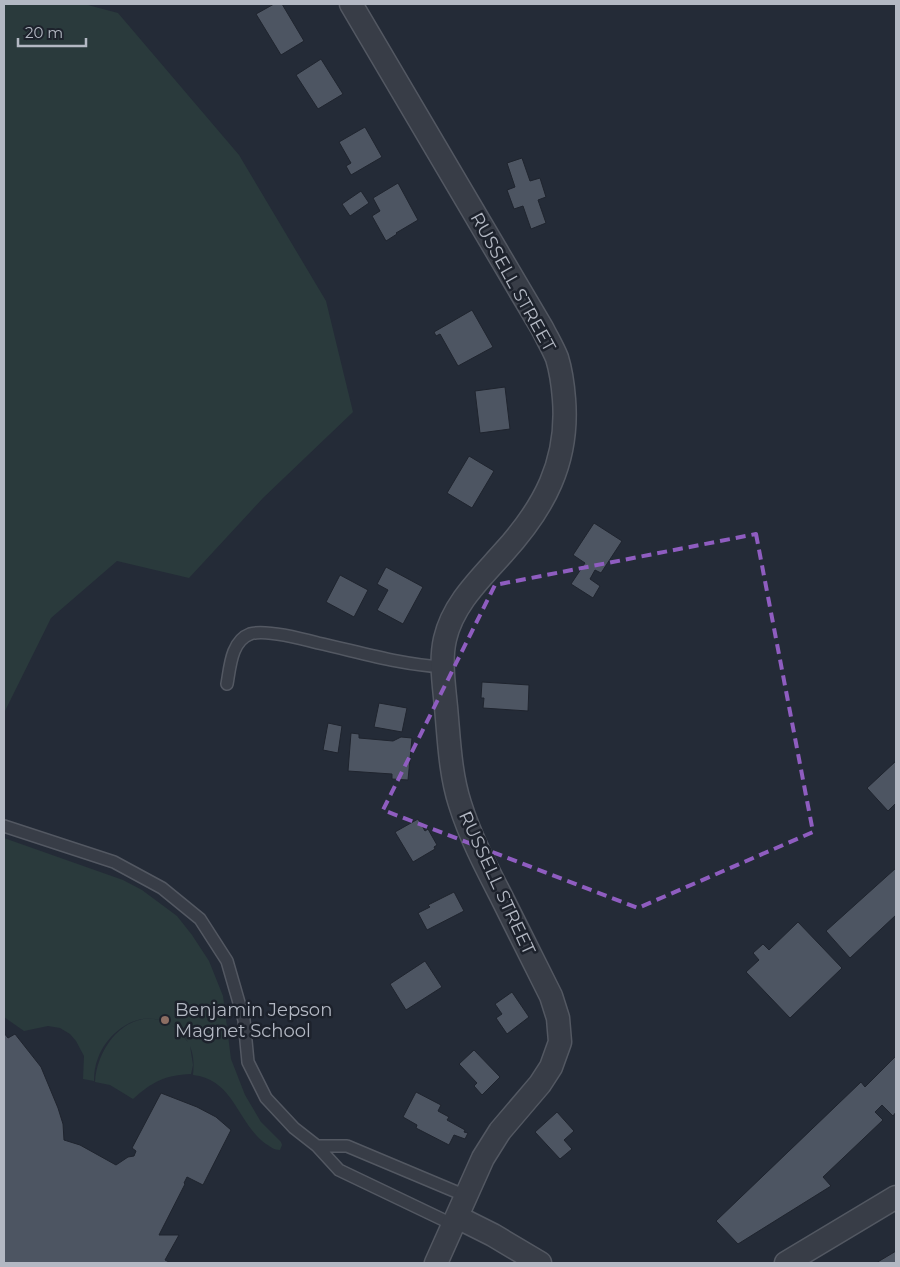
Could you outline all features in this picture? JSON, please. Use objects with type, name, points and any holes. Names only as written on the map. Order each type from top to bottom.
[{"type":"street","name":"RUSSELL STREET","points":[[351,4],[524,295],[557,359],[565,413],[563,445],[550,487],[536,512],[516,539],[468,592],[451,619],[444,641],[443,667],[451,760],[459,803],[475,845],[551,996],[558,1018],[560,1042],[551,1067],[540,1084],[500,1131],[484,1158],[436,1263]]},
{"type":"street","points":[[786,1263],[896,1197]]},
{"type":"street","points":[[455,1221],[493,1235],[540,1263]]},
{"type":"lane","points":[[227,684],[230,662],[238,643],[250,634],[272,634],[296,638],[420,666],[443,667]]},
{"type":"lane","points":[[4,826],[114,862],[162,888],[200,919],[227,961],[244,1020],[248,1062],[266,1098],[294,1128],[317,1146],[339,1170],[455,1221]]},
{"type":"lane","points":[[317,1146],[347,1146],[466,1196]]},
{"type":"highlighted area","points":[[756,534],[813,832],[638,908],[383,810],[495,585]]},
{"type":"shaded area","points":[[4,4],[84,4],[118,13],[239,155],[326,301],[353,412],[263,498],[189,578],[117,561],[51,618],[5,711],[4,711]]},
{"type":"shaded area","points":[[4,838],[123,880],[142,890],[177,916],[209,961],[223,996],[231,1059],[245,1095],[261,1122],[281,1142],[280,1150],[266,1144],[256,1135],[234,1103],[218,1085],[207,1078],[193,1075],[193,1065],[191,1074],[159,1080],[133,1099],[110,1085],[95,1082],[102,1054],[110,1041],[129,1023],[115,1033],[102,1049],[95,1069],[94,1081],[83,1079],[84,1056],[70,1034],[60,1028],[48,1026],[24,1031],[4,1017]]},
{"type":"building","points":[[274,4],[282,4],[304,41],[281,55],[256,14]]},
{"type":"building","points":[[321,59],[343,94],[318,109],[296,75]]},
{"type":"building","points":[[365,127],[382,157],[351,175],[346,166],[351,163],[339,142]]},
{"type":"building","points":[[522,158],[530,181],[540,178],[546,197],[538,200],[546,223],[531,229],[523,206],[514,209],[507,190],[515,187],[507,163]]},
{"type":"building","points":[[398,183],[418,220],[386,241],[372,216],[380,211],[373,198]]},
{"type":"building","points":[[361,191],[369,203],[350,216],[342,204]]},
{"type":"building","points":[[472,310],[493,347],[458,366],[440,334],[436,336],[434,332]]},
{"type":"building","points":[[505,387],[510,429],[480,433],[475,391]]},
{"type":"building","points":[[469,456],[494,471],[472,508],[447,493]]},
{"type":"building","points":[[594,523],[622,541],[601,573],[595,570],[590,579],[600,586],[593,598],[571,584],[585,563],[573,555]]},
{"type":"building","points":[[386,567],[423,587],[403,624],[377,610],[388,590],[377,584]]},
{"type":"building","points":[[340,575],[368,590],[354,617],[326,602]]},
{"type":"building","points":[[482,682],[529,685],[528,711],[483,708],[484,698],[481,698]]},
{"type":"building","points":[[379,703],[407,708],[402,732],[374,727]]},
{"type":"building","points":[[328,723],[342,726],[338,753],[323,750]]},
{"type":"building","points":[[351,733],[359,734],[359,738],[393,741],[401,737],[412,738],[408,780],[392,779],[392,774],[348,771]]},
{"type":"building","points":[[896,761],[896,803],[888,811],[867,788]]},
{"type":"building","points":[[418,819],[425,831],[428,829],[437,845],[434,847],[435,849],[413,862],[395,832]]},
{"type":"building","points":[[896,868],[896,915],[850,958],[826,931]]},
{"type":"building","points":[[454,892],[464,911],[427,930],[418,913],[430,907],[428,905]]},
{"type":"building","points":[[798,922],[842,968],[790,1018],[746,972],[759,960],[753,953],[763,944],[769,950]]},
{"type":"building","points":[[425,961],[442,987],[406,1010],[390,984]]},
{"type":"building","points":[[512,992],[529,1017],[507,1034],[496,1018],[502,1014],[495,1004]]},
{"type":"building","points":[[4,1033],[8,1038],[15,1034],[41,1067],[58,1108],[63,1124],[64,1140],[80,1145],[116,1165],[128,1157],[134,1156],[136,1151],[132,1148],[161,1093],[197,1107],[216,1117],[231,1130],[203,1185],[187,1177],[159,1235],[179,1235],[165,1260],[171,1263],[4,1263]]},
{"type":"building","points":[[474,1050],[500,1077],[482,1095],[474,1086],[477,1083],[459,1064]]},
{"type":"building","points":[[896,1056],[896,1112],[893,1116],[882,1105],[875,1112],[883,1120],[823,1177],[831,1186],[738,1244],[716,1221],[861,1082],[865,1087]]},
{"type":"building","points":[[416,1092],[441,1105],[438,1111],[449,1117],[447,1120],[468,1133],[465,1139],[454,1135],[449,1145],[416,1128],[417,1125],[403,1117]]},
{"type":"building","points":[[557,1112],[574,1131],[564,1140],[572,1149],[560,1159],[535,1132]]},
{"type":"building","points":[[896,1251],[896,1263],[876,1263]]},
{"type":"place","name":"Benjamin Jepson Magnet School","points":[[165,1020]]}]
